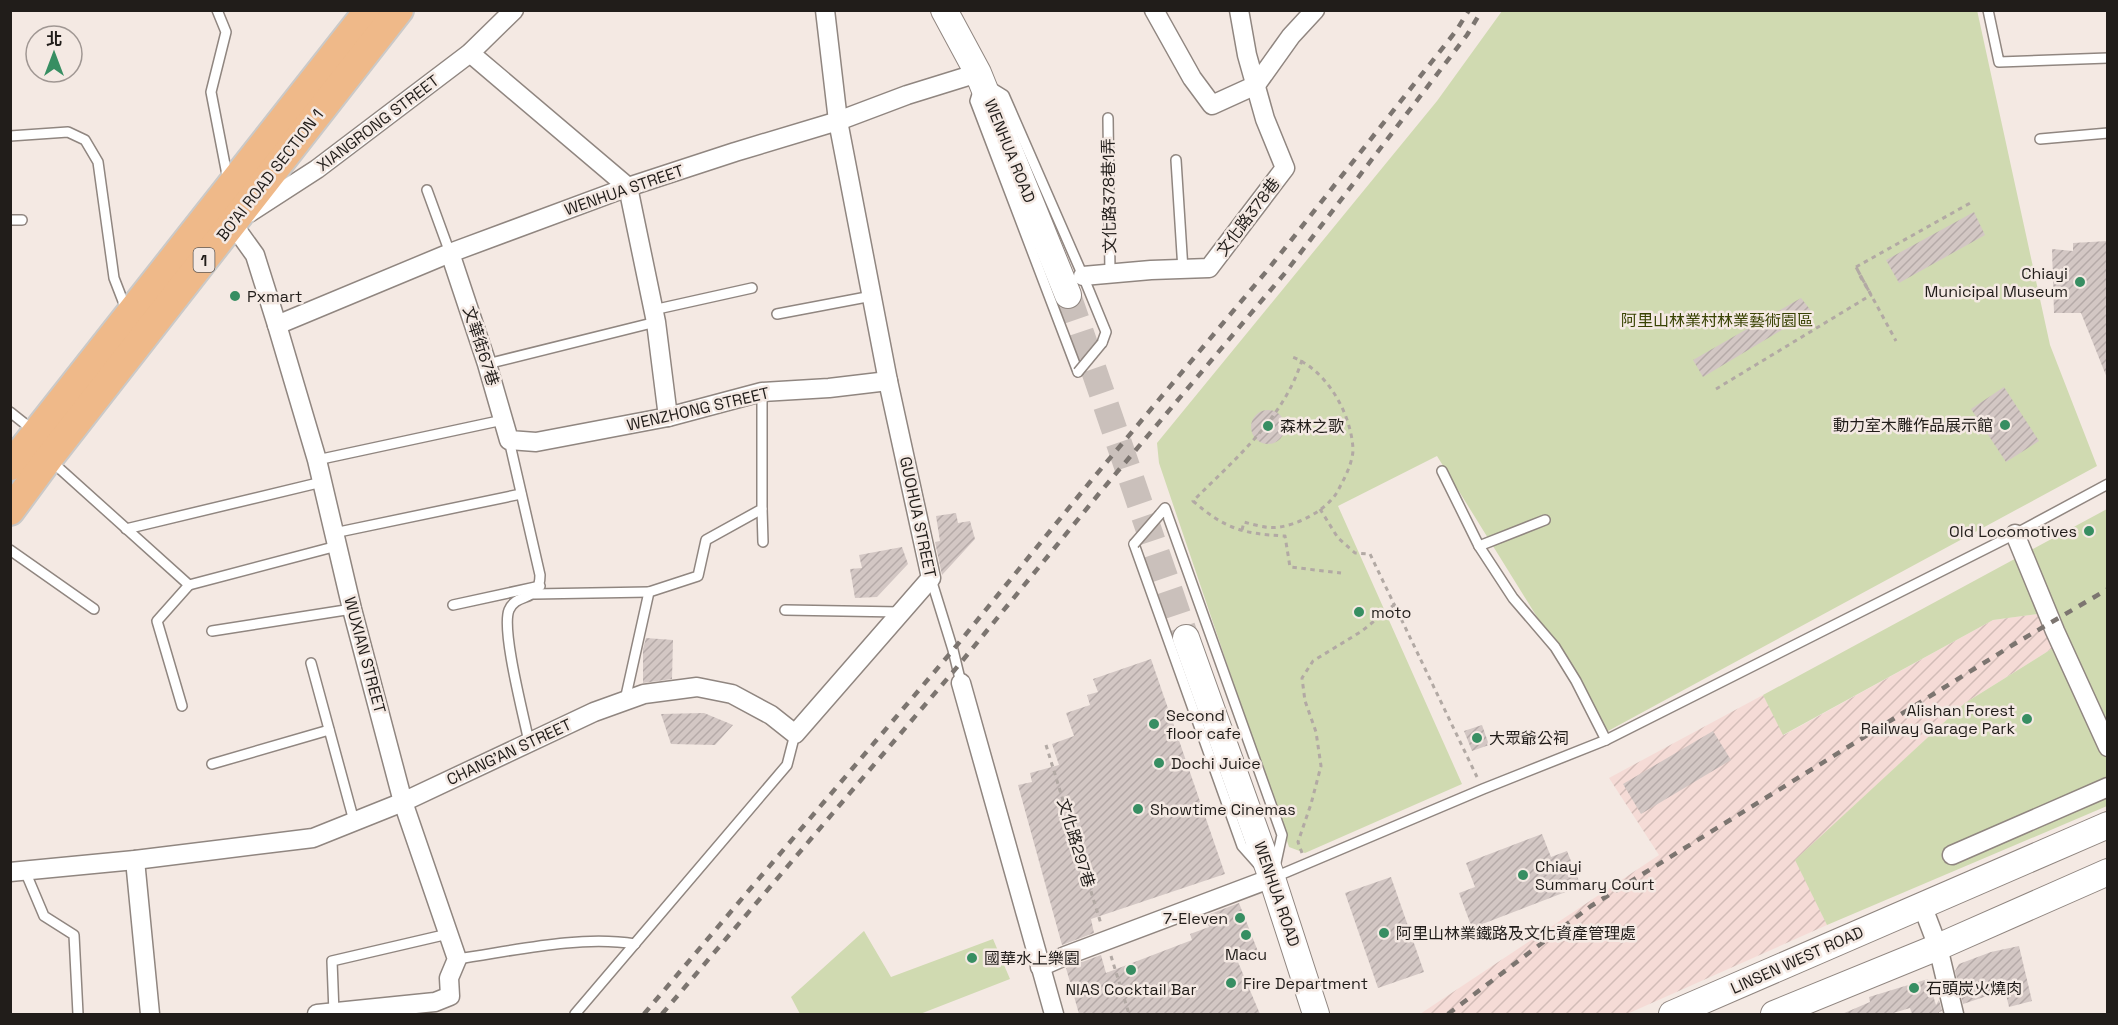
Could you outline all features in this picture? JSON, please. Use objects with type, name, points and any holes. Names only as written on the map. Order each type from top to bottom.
[{"type":"main road","name":"BO'AI ROAD SECTION 1","points":[[10,466],[369,10]]},
{"type":"main road","name":"BO'AI ROAD SECTION 1","points":[[10,511],[399,10]]},
{"type":"main road","name":"WENHUA ROAD","points":[[944,10],[980,77],[1068,295]]},
{"type":"main road","name":"WENHUA ROAD","points":[[1186,638],[1272,878],[1316,1014]]},
{"type":"main road","name":"LINSEN WEST ROAD","points":[[1672,1014],[2108,825]]},
{"type":"main road","points":[[1774,1014],[1938,947],[2108,872]]},
{"type":"street","name":"XIANGRONG STREET","points":[[232,223],[317,169],[470,53],[514,10]]},
{"type":"street","name":"GUOHUA STREET","points":[[825,10],[838,121],[888,381],[931,578]]},
{"type":"street","points":[[1154,10],[1192,78],[1212,105],[1256,85],[1291,36],[1315,10]]},
{"type":"street","name":"文化路378巷","points":[[1083,276],[1209,268],[1285,168],[1265,119],[1247,55],[1239,10]]},
{"type":"street","points":[[470,53],[628,187],[654,316],[668,417]]},
{"type":"street","name":"WENHUA STREET","points":[[277,325],[450,253],[628,187],[838,121],[907,95],[980,77]]},
{"type":"street","points":[[229,186],[232,223]]},
{"type":"street","name":"WUXIAN STREET","points":[[232,223],[255,255],[277,325],[317,460],[352,609],[403,802],[457,959]]},
{"type":"street","name":"文華街67巷","points":[[450,253],[487,364],[509,440]]},
{"type":"street","name":"WENZHONG STREET","points":[[509,440],[536,442],[668,417],[762,392],[829,388],[888,381]]},
{"type":"street","points":[[2015,534],[2055,631],[2108,747]]},
{"type":"street","points":[[795,734],[931,578]]},
{"type":"street","name":"GUOHUA STREET","points":[[961,683],[1054,1014]]},
{"type":"street","name":"CHANG'AN STREET","points":[[18,872],[313,838],[403,802],[594,712],[644,694],[697,687],[732,694],[771,715],[795,734]]},
{"type":"street","points":[[1952,855],[2108,787]]},
{"type":"street","points":[[135,860],[150,1014]]},
{"type":"street","points":[[1040,967],[1272,878]]},
{"type":"street","points":[[1922,905],[1938,947],[1953,1014]]},
{"type":"street","points":[[325,1014],[435,1002],[450,996],[449,978],[457,959]]},
{"type":"lane","points":[[217,10],[226,32],[211,92],[229,186]]},
{"type":"lane","points":[[1988,10],[1999,62],[2108,58]]},
{"type":"lane","points":[[980,77],[1004,95],[1083,276],[1106,332],[1101,343],[1078,372],[975,101],[980,77]]},
{"type":"lane","name":"文化路378巷1弄","points":[[1108,118],[1110,273]]},
{"type":"lane","points":[[10,136],[68,132],[85,140],[98,162],[114,278],[129,317]]},
{"type":"lane","points":[[2040,139],[2108,134]]},
{"type":"lane","points":[[1176,160],[1183,270]]},
{"type":"lane","points":[[427,190],[450,253]]},
{"type":"lane","points":[[10,220],[21,220]]},
{"type":"lane","points":[[487,364],[752,288]]},
{"type":"lane","points":[[777,314],[872,297]]},
{"type":"lane","points":[[762,392],[763,542]]},
{"type":"lane","points":[[10,412],[36,433]]},
{"type":"lane","points":[[317,460],[503,420]]},
{"type":"lane","points":[[509,440],[540,575],[537,590]]},
{"type":"lane","points":[[49,458],[189,585]]},
{"type":"lane","points":[[1442,471],[1479,546],[1513,598],[1555,646],[1606,740]]},
{"type":"lane","points":[[126,529],[322,482]]},
{"type":"lane","points":[[1272,878],[1306,866],[1483,789],[1606,740],[2015,534],[2108,484]]},
{"type":"lane","points":[[182,706],[157,621],[189,585],[336,539],[521,494]]},
{"type":"lane","points":[[1165,508],[1282,836],[1272,878],[1242,846],[1134,544],[1165,508]]},
{"type":"lane","points":[[453,605],[537,590],[649,592],[698,576],[706,540],[762,509]]},
{"type":"lane","points":[[1479,546],[1545,520]]},
{"type":"lane","points":[[10,550],[94,609]]},
{"type":"lane","name":"GUOHUA STREET","points":[[931,578],[961,683]]},
{"type":"lane","points":[[529,742],[507,626],[509,609],[517,600],[537,590]]},
{"type":"lane","points":[[625,700],[649,592]]},
{"type":"lane","points":[[212,631],[352,609]]},
{"type":"lane","points":[[785,610],[901,612]]},
{"type":"lane","points":[[311,663],[354,821]]},
{"type":"lane","points":[[212,764],[329,730]]},
{"type":"lane","points":[[575,1014],[787,765],[795,734]]},
{"type":"lane","points":[[18,872],[44,916],[74,935],[78,1014]]},
{"type":"lane","points":[[325,1014],[332,961],[448,934]]},
{"type":"lane","points":[[457,959],[571,944],[615,941],[635,944]]},
{"type":"path","points":[[1856,267],[1972,202]]},
{"type":"path","points":[[1856,267],[1896,341]]},
{"type":"path","points":[[1856,267],[1871,295]]},
{"type":"path","points":[[1860,276],[1871,295]]},
{"type":"path","points":[[1716,389],[1871,295]]},
{"type":"path","points":[[1242,530],[1244,522],[1280,527],[1312,515],[1333,499],[1348,471],[1353,450],[1348,427],[1330,385],[1302,360],[1289,356]]},
{"type":"path","points":[[1302,360],[1298,374],[1266,428],[1193,501],[1212,517],[1233,529],[1262,535],[1286,536],[1290,567],[1341,573]]},
{"type":"path","points":[[1320,509],[1338,538],[1355,553],[1370,554],[1483,789]]},
{"type":"path","points":[[1306,866],[1299,842],[1321,766],[1316,732],[1305,701],[1302,678],[1313,661],[1362,631],[1395,604]]},
{"type":"path","name":"文化路297巷","points":[[1046,745],[1129,1014]]},
{"type":"shaded area","points":[[2045,613],[2061,643],[1965,703],[1796,860],[1827,925],[1627,1014],[1420,1014],[1659,855],[1609,778],[1763,695],[1784,735],[1993,620]]},
{"type":"green space","name":"阿里山林業村林業藝術園區","points":[[1977,10],[2050,345],[2097,466],[1608,731],[1437,456],[1338,506],[1462,784],[1305,853],[1289,847],[1159,463],[1157,443],[1437,101],[1502,11]]},
{"type":"green space","name":"Alishan Forest Railway Garage Park","points":[[2107,509],[2107,806],[1827,925],[1795,860],[1965,703],[2061,643],[2045,613],[1993,620],[1783,735],[1763,695]]},
{"type":"green space","name":"國華水上樂園","points":[[864,931],[891,977],[993,939],[1010,979],[920,1014],[800,1014],[791,997]]},
{"type":"building","points":[[1974,212],[1985,235],[1899,283],[1886,260]]},
{"type":"building","name":"Chiayi Municipal Museum","points":[[2108,241],[2107,378],[2081,313],[2054,313],[2052,249],[2073,251],[2073,243]]},
{"type":"building","points":[[1801,298],[1812,312],[1703,377],[1693,360]]},
{"type":"building","name":"動力室木雕作品展示館","points":[[2004,387],[2039,441],[2006,462],[1971,409]]},
{"type":"building","name":"森林之歌","points":[[1268,410],[1280,415],[1285,427],[1280,439],[1268,444],[1256,439],[1251,427],[1256,415]]},
{"type":"building","points":[[956,513],[958,523],[970,521],[975,539],[942,575],[935,542],[940,541],[936,516]]},
{"type":"building","points":[[902,547],[908,564],[877,597],[855,598],[850,569],[862,568],[859,555]]},
{"type":"building","points":[[646,638],[673,640],[672,679],[643,683],[643,649]]},
{"type":"building","name":"Showtime Cinemas","points":[[1151,659],[1225,874],[1091,919],[1094,933],[1062,945],[1018,785],[1032,782],[1030,773],[1059,765],[1052,744],[1074,736],[1066,713],[1090,705],[1087,695],[1098,692],[1093,679]]},
{"type":"building","points":[[704,713],[733,725],[715,745],[671,744],[661,714]]},
{"type":"building","name":"大眾爺公祠","points":[[1482,725],[1489,745],[1472,751],[1464,731]]},
{"type":"building","points":[[1713,731],[1731,760],[1641,814],[1623,784]]},
{"type":"building","name":"Chiayi Summary Court","points":[[1542,834],[1551,857],[1567,851],[1581,886],[1472,928],[1459,893],[1475,887],[1466,863]]},
{"type":"building","name":"阿里山林業鐵路及文化資產管理處","points":[[1391,877],[1424,972],[1378,988],[1345,893]]},
{"type":"building","points":[[1239,903],[1259,954],[1238,962],[1260,1014],[1079,1014],[1066,968],[1101,955],[1106,973],[1192,940],[1190,934],[1209,927],[1205,916]]},
{"type":"building","points":[[2019,946],[2032,1001],[2009,1007],[2005,990],[1963,1004],[1955,971],[1959,964],[1991,952]]},
{"type":"building","name":"石頭炭火燒肉","points":[[1928,979],[1936,1005],[1939,1000],[1942,1011],[1939,1014],[1912,1014],[1910,1008],[1890,1014],[1842,1014],[1870,1002],[1869,997]]},
{"type":"tunnel","points":[[1068,295],[1186,638]]},
{"type":"railway","points":[[644,1014],[953,650],[1270,267],[1456,31],[1469,10]]},
{"type":"railway","points":[[662,1014],[958,666],[1102,490],[1285,273],[1467,35],[1482,10]]},
{"type":"railway","points":[[1448,1014],[1591,906],[2016,643],[2108,589]]},
{"type":"place","name":"Chiayi Municipal Museum","points":[[2080,282]]},
{"type":"place","name":"Pxmart","points":[[235,296]]},
{"type":"place","name":"動力室木雕作品展示館","points":[[2005,425]]},
{"type":"place","name":"森林之歌","points":[[1268,426]]},
{"type":"place","name":"Old Locomotives","points":[[2089,531]]},
{"type":"place","name":"moto","points":[[1359,612]]},
{"type":"place","name":"Alishan Forest Railway Garage Park","points":[[2027,719]]},
{"type":"place","name":"Second floor cafe","points":[[1154,724]]},
{"type":"place","name":"大眾爺公祠","points":[[1477,738]]},
{"type":"place","name":"Dochi Juice","points":[[1159,763]]},
{"type":"place","name":"Showtime Cinemas","points":[[1138,809]]},
{"type":"place","name":"Chiayi Summary Court","points":[[1523,875]]},
{"type":"place","name":"7-Eleven","points":[[1240,918]]},
{"type":"place","name":"阿里山林業鐵路及文化資產管理處","points":[[1384,933]]},
{"type":"place","name":"Macu","points":[[1246,935]]},
{"type":"place","name":"國華水上樂園","points":[[972,958]]},
{"type":"place","name":"NIAS Cocktail Bar","points":[[1131,970]]},
{"type":"place","name":"Fire Department","points":[[1231,983]]},
{"type":"place","name":"石頭炭火燒肉","points":[[1914,988]]}]
